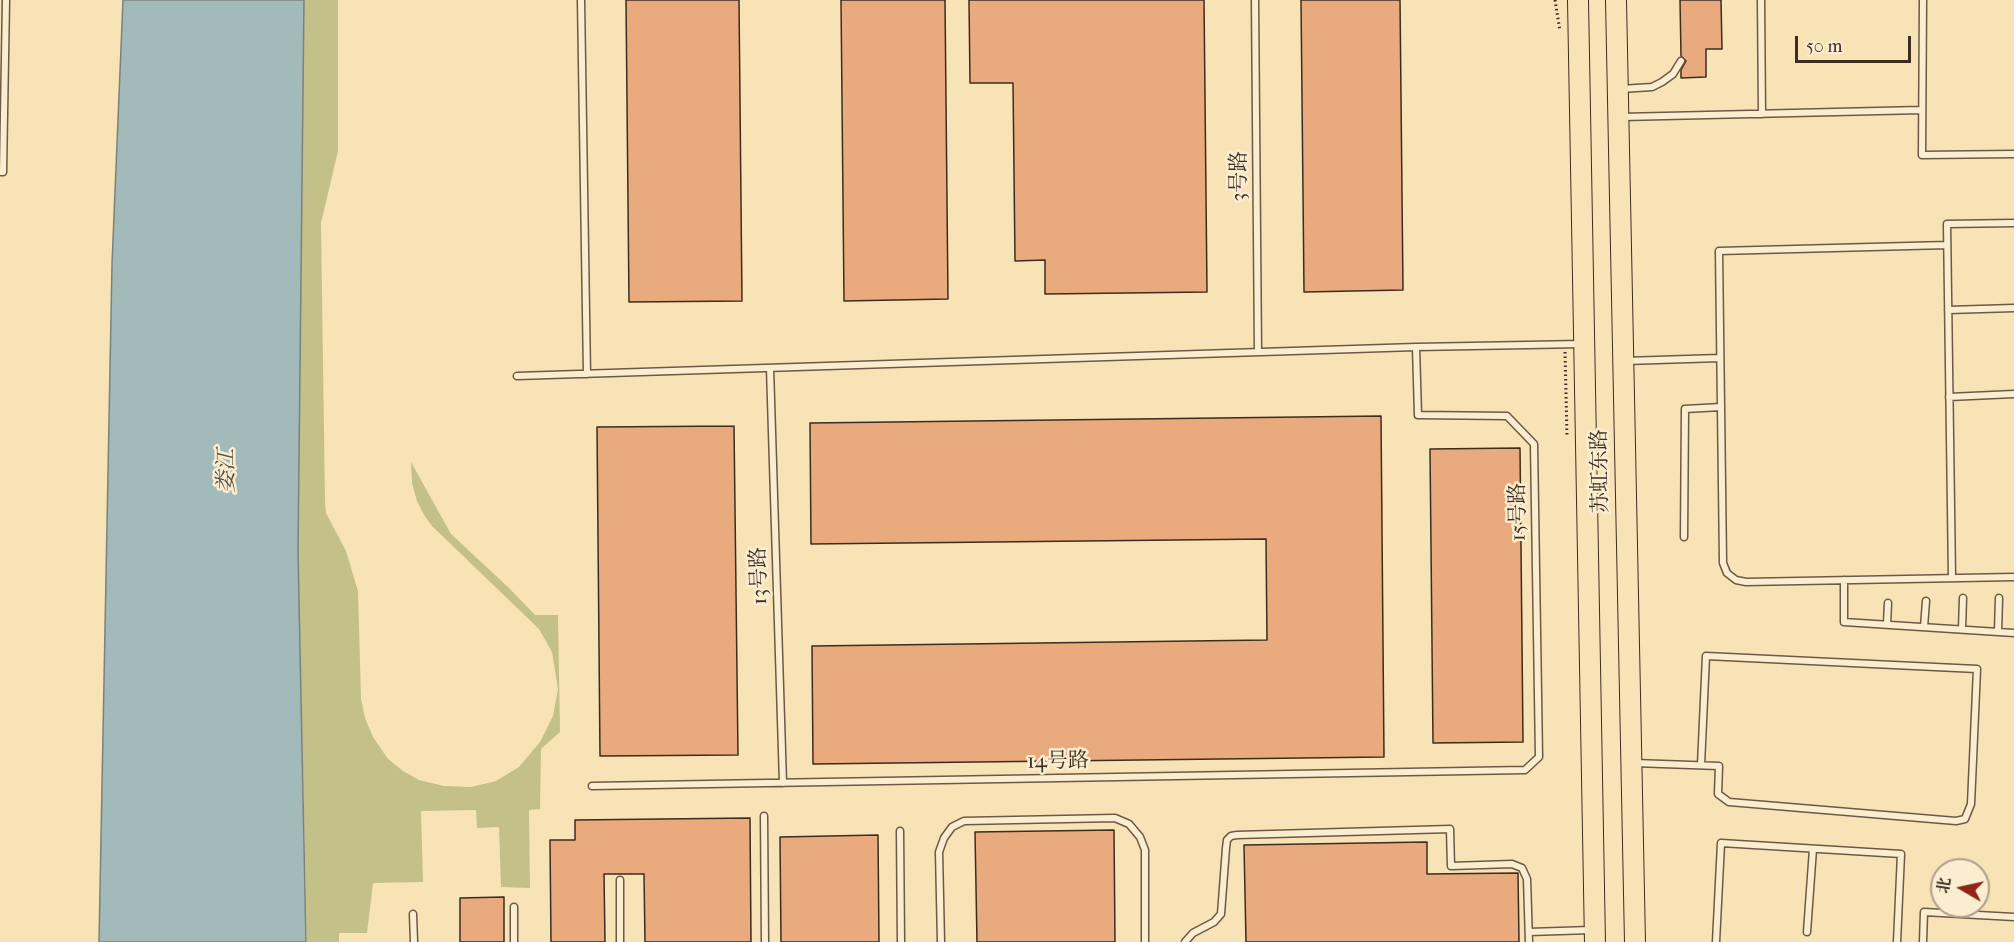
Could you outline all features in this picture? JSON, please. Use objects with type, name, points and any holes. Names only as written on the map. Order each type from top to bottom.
[{"type":"main road","name":"苏虹东路","points":[[1578,0],[1594,936]]},
{"type":"main road","name":"苏虹东路","points":[[1616,0],[1635,942]]},
{"type":"lane","points":[[0,172],[3,172],[6,0]]},
{"type":"lane","points":[[581,0],[587,374]]},
{"type":"lane","name":"3号路","points":[[1255,0],[1258,352]]},
{"type":"lane","points":[[1761,0],[1762,114]]},
{"type":"lane","points":[[1923,0],[1922,155],[2014,154]]},
{"type":"lane","points":[[1618,90],[1652,87],[1673,74],[1681,62]]},
{"type":"lane","points":[[1618,117],[1921,110]]},
{"type":"lane","points":[[1952,579],[1947,224],[2014,223]]},
{"type":"lane","points":[[1947,245],[1719,251],[1723,563],[1726,573],[1736,580],[1746,582],[2014,577]]},
{"type":"lane","points":[[1948,310],[2014,308]]},
{"type":"lane","points":[[517,376],[1416,347],[1583,344]]},
{"type":"lane","name":"15号路","points":[[1416,347],[1418,416],[1507,417],[1534,444],[1539,757],[1525,770]]},
{"type":"lane","points":[[1623,361],[1720,358]]},
{"type":"lane","name":"13号路","points":[[770,368],[783,783]]},
{"type":"lane","points":[[1949,397],[2014,394]]},
{"type":"lane","points":[[1684,537],[1684,409],[1721,407]]},
{"type":"lane","points":[[1844,580],[1844,622],[2014,633]]},
{"type":"lane","points":[[1962,629],[1963,598]]},
{"type":"lane","points":[[1998,632],[2000,598]]},
{"type":"lane","points":[[1924,627],[1926,601]]},
{"type":"lane","points":[[1887,624],[1888,603]]},
{"type":"lane","points":[[1631,764],[1719,766],[1718,794],[1729,802],[1956,821],[1965,819],[1971,804],[1977,669],[1706,656],[1701,765]]},
{"type":"lane","name":"14号路","points":[[592,786],[1525,770]]},
{"type":"lane","points":[[764,816],[765,942]]},
{"type":"lane","points":[[942,942],[939,852],[944,838],[952,827],[964,821],[1116,818],[1129,824],[1140,837],[1145,850],[1145,942]]},
{"type":"lane","points":[[1185,942],[1193,933],[1214,922],[1221,914],[1227,840],[1237,834],[1450,829],[1450,866],[1512,864],[1522,868],[1527,879],[1529,942]]},
{"type":"lane","points":[[900,831],[901,942]]},
{"type":"lane","points":[[1716,942],[1721,843],[1901,854],[1897,942]]},
{"type":"lane","points":[[1807,932],[1813,849]]},
{"type":"lane","points":[[620,880],[620,942]]},
{"type":"lane","points":[[514,907],[514,942]]},
{"type":"lane","points":[[1923,942],[1924,912],[2014,917]]},
{"type":"lane","points":[[413,914],[414,942]]},
{"type":"lane","points":[[1529,932],[1594,936]]},
{"type":"shaded area","points":[[304,0],[338,0],[338,151],[321,223],[326,513],[346,551],[358,591],[361,699],[365,718],[373,737],[388,759],[419,780],[444,786],[471,787],[496,781],[519,767],[540,742],[553,716],[558,689],[552,652],[539,629],[432,526],[424,515],[412,483],[411,462],[451,534],[535,615],[558,615],[560,732],[541,749],[540,809],[529,810],[530,888],[501,887],[499,827],[477,828],[476,810],[421,811],[423,882],[373,883],[367,933],[339,933],[339,942],[307,942],[298,551]]},
{"type":"water","name":"娄江","points":[[123,0],[304,0],[298,551],[306,942],[99,942],[112,264]]},
{"type":"building","points":[[626,0],[739,0],[742,301],[629,302]]},
{"type":"building","points":[[841,0],[945,0],[948,299],[844,301]]},
{"type":"building","points":[[969,0],[1204,0],[1207,292],[1045,294],[1045,260],[1015,261],[1013,83],[970,83]]},
{"type":"building","points":[[1301,0],[1400,0],[1403,290],[1304,292]]},
{"type":"building","points":[[1680,0],[1721,0],[1722,49],[1706,49],[1706,77],[1681,78],[1681,70],[1686,61],[1681,56]]},
{"type":"building","points":[[1381,416],[1384,757],[813,764],[812,646],[1267,640],[1266,539],[811,544],[810,423]]},
{"type":"building","points":[[734,426],[738,755],[600,756],[597,427]]},
{"type":"building","points":[[1520,448],[1523,742],[1433,743],[1430,449]]},
{"type":"building","points":[[750,818],[751,942],[645,942],[644,874],[604,874],[605,942],[551,942],[550,840],[575,840],[575,820]]},
{"type":"building","points":[[1114,830],[1115,942],[977,942],[975,832]]},
{"type":"building","points":[[878,835],[879,942],[781,942],[780,837]]},
{"type":"building","points":[[1427,842],[1427,874],[1518,873],[1519,942],[1246,942],[1244,845]]},
{"type":"building","points":[[504,897],[504,942],[460,942],[460,898]]}]
